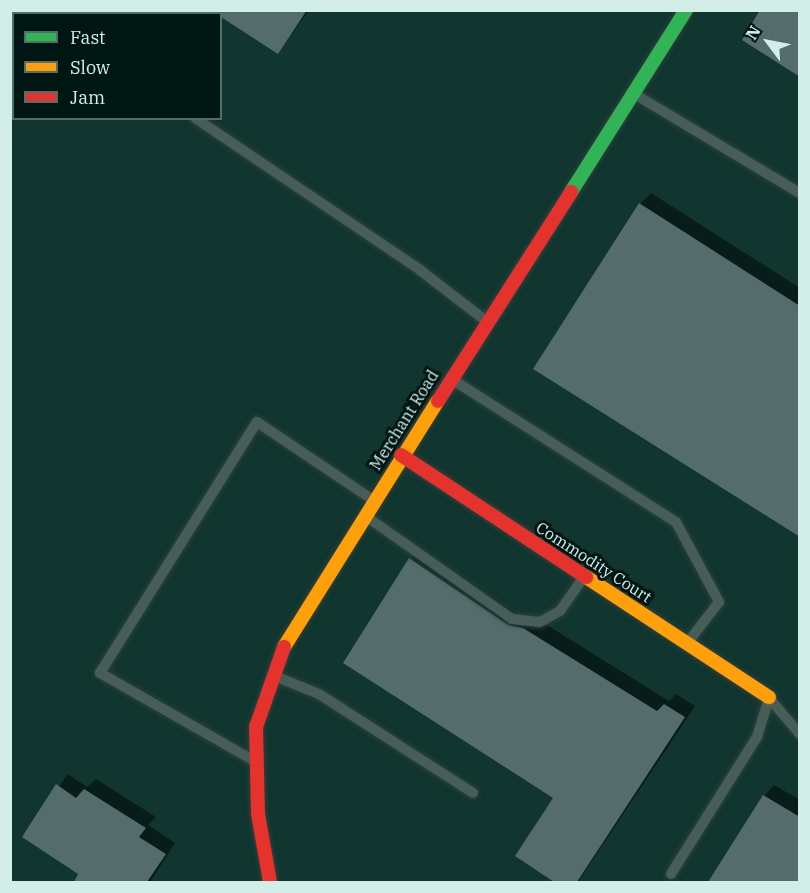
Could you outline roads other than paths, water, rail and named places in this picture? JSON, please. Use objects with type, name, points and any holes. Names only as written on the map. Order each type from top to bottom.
[{"type":"street","name":"Merchant Road","points":[[270,882],[258,814],[256,727],[286,641],[401,455],[686,10]]},
{"type":"street","name":"Commodity Court","points":[[401,455],[769,698]]},
{"type":"lane","points":[[633,93],[800,193]]},
{"type":"lane","points":[[198,120],[420,270],[487,321]]},
{"type":"lane","points":[[450,378],[676,522],[719,602],[687,643]]},
{"type":"lane","points":[[257,762],[100,673],[257,422],[373,500]]},
{"type":"lane","points":[[364,515],[512,619],[540,622],[560,611],[585,576]]},
{"type":"lane","points":[[274,676],[319,694],[473,793]]},
{"type":"lane","points":[[769,698],[800,734]]},
{"type":"lane","points":[[671,874],[757,737],[769,698]]}]
